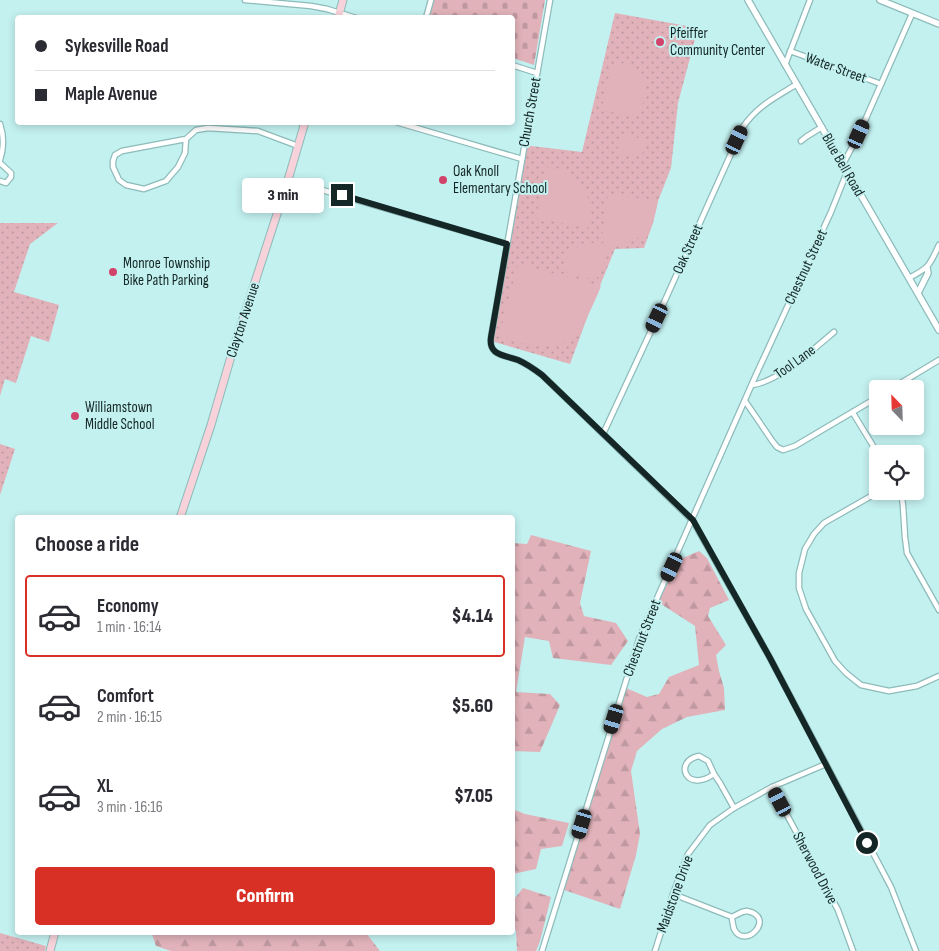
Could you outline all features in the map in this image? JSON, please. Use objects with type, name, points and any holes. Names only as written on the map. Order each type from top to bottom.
[{"type":"main road","points":[[339,15],[343,0]]},
{"type":"main road","name":"Clayton Avenue","points":[[181,515],[211,425],[304,125]]},
{"type":"main road","points":[[50,951],[54,935]]},
{"type":"street","points":[[245,0],[311,6],[327,9],[339,15]]},
{"type":"street","points":[[427,15],[431,0]]},
{"type":"street","name":"Church Street","points":[[550,0],[490,342],[492,349],[497,353],[526,364],[542,375],[603,434]]},
{"type":"street","name":"Blue Bell Road","points":[[748,0],[939,330]]},
{"type":"street","points":[[786,65],[810,0]]},
{"type":"street","points":[[880,0],[939,24]]},
{"type":"street","points":[[843,164],[859,134],[912,14]]},
{"type":"street","name":"Water Street","points":[[790,51],[881,84]]},
{"type":"street","points":[[515,66],[537,73]]},
{"type":"street","name":"Oak Street","points":[[603,434],[743,127],[758,108],[797,84]]},
{"type":"street","points":[[0,124],[3,137],[3,150],[0,161],[11,177],[6,183],[0,181]]},
{"type":"street","points":[[406,125],[522,159]]},
{"type":"street","points":[[801,142],[822,127]]},
{"type":"street","points":[[186,139],[185,152],[178,167],[166,181],[144,189],[126,185],[119,180],[113,161],[115,155],[122,151],[186,139],[196,130],[208,128],[258,132],[298,146]]},
{"type":"street","name":"Chestnut Street","points":[[542,951],[636,649],[657,597],[831,212],[847,172]]},
{"type":"street","points":[[288,180],[507,244]]},
{"type":"street","points":[[909,278],[927,268],[939,245]]},
{"type":"street","points":[[918,293],[928,273],[927,268]]},
{"type":"street","name":"Tool Lane","points":[[752,385],[760,384],[780,374],[834,332]]},
{"type":"street","points":[[905,380],[939,360]]},
{"type":"street","points":[[745,401],[773,442],[783,450],[795,446],[869,402]]},
{"type":"street","points":[[853,412],[873,445]]},
{"type":"street","points":[[603,434],[693,520],[770,658],[891,887],[916,951]]},
{"type":"street","points":[[869,497],[824,523],[805,549],[799,573],[799,588],[806,609],[835,661],[846,673],[861,684],[889,691],[917,686],[939,676]]},
{"type":"street","points":[[902,500],[907,553],[939,610]]},
{"type":"street","points":[[714,774],[704,780],[694,781],[689,779],[687,775],[686,763],[690,759],[699,756],[708,761],[734,808]]},
{"type":"street","name":"Maidstone Drive","points":[[656,951],[673,894],[688,854],[710,825],[734,808],[772,787],[826,764]]},
{"type":"street","name":"Sherwood Drive","points":[[772,787],[838,910],[853,951]]},
{"type":"street","points":[[673,894],[732,917],[742,912],[752,912],[759,922],[756,934],[745,938],[740,936],[734,928],[732,917]]},
{"type":"green space","points":[[433,0],[545,0],[534,65],[515,59],[515,15],[428,15]]},
{"type":"green space","points":[[615,13],[698,28],[678,103],[671,168],[658,201],[644,248],[615,249],[570,364],[491,341],[523,145],[582,152]]},
{"type":"green space","points":[[623,63],[645,77],[644,102],[632,115],[603,111],[602,107],[611,67]]},
{"type":"green space","points":[[620,135],[645,139],[642,156],[617,153]]},
{"type":"green space","points":[[546,167],[565,171],[581,184],[589,203],[590,218],[588,228],[536,218]]},
{"type":"green space","points":[[608,194],[658,201],[653,223],[642,236],[619,245],[601,242]]},
{"type":"green space","points":[[0,223],[58,223],[30,244],[14,292],[59,305],[49,342],[31,336],[16,383],[5,379],[0,396]]},
{"type":"green space","points":[[585,243],[602,243],[609,247],[599,277],[591,279],[561,271],[569,254]]},
{"type":"green space","points":[[518,264],[601,286],[584,322],[572,337],[564,343],[556,346],[536,346],[499,336]]},
{"type":"green space","points":[[0,444],[15,449],[0,495]]},
{"type":"green space","points":[[531,535],[591,551],[580,603],[584,616],[616,623],[628,641],[611,665],[553,658],[549,641],[525,637],[516,692],[550,694],[560,705],[540,752],[515,751],[515,543],[527,544]]},
{"type":"green space","points":[[699,551],[707,558],[729,600],[710,608],[708,616],[726,645],[716,655],[724,688],[725,710],[687,717],[662,729],[637,751],[631,771],[640,834],[636,855],[620,909],[564,890],[626,688],[647,697],[659,694],[669,677],[699,665],[695,626],[658,602],[675,569],[683,558]]},
{"type":"green space","points":[[515,810],[569,823],[562,846],[541,849],[536,869],[515,874]]},
{"type":"green space","points":[[523,888],[551,897],[536,951],[517,951],[515,898]]},
{"type":"green space","points":[[0,933],[46,946],[45,951],[0,951]]},
{"type":"green space","points":[[152,935],[368,935],[380,951],[171,951],[156,946]]},
{"type":"place","name":"Pfeiffer Community Center","points":[[660,42]]},
{"type":"place","name":"Oak Knoll Elementary School","points":[[443,180]]},
{"type":"place","name":"Monroe Township Bike Path Parking","points":[[113,272]]},
{"type":"place","name":"Williamstown Middle School","points":[[75,416]]},
{"type":"route","points":[[342,195],[507,244],[490,342],[492,349],[497,353],[526,364],[542,375],[693,520],[770,658],[867,843]]}]
